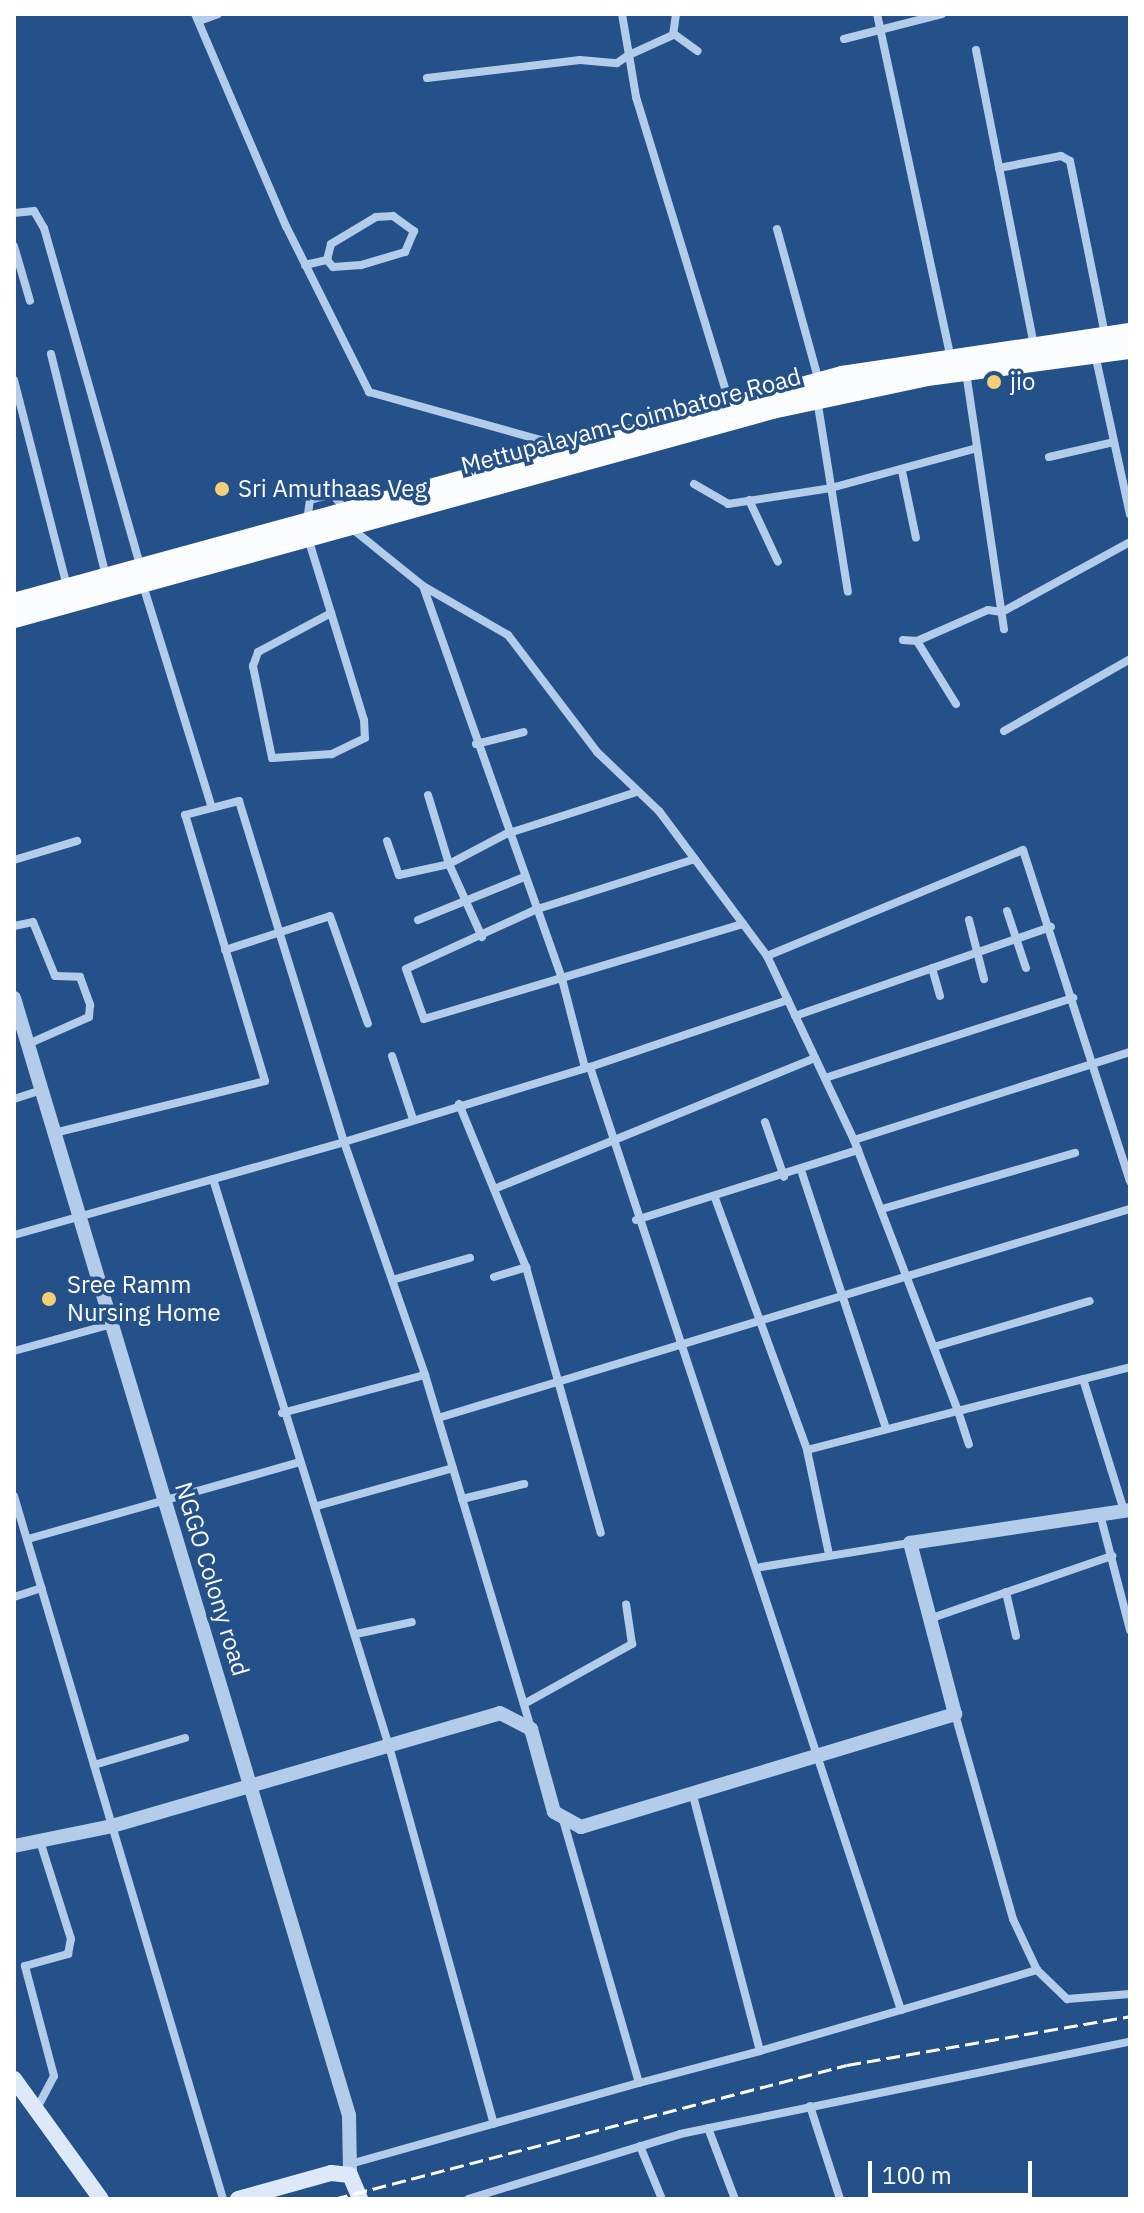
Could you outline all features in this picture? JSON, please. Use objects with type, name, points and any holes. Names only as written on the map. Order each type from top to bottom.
[{"type":"highway","points":[[957,364],[1034,345],[1100,345],[1130,333]]},
{"type":"highway","name":"Mettupalayam-Coimbatore Road","points":[[547,462],[818,390],[926,369],[1100,345],[1130,349]]},
{"type":"highway","points":[[14,618],[140,573],[308,530],[547,462],[567,448],[730,404],[818,390]]},
{"type":"highway","points":[[14,603],[106,576],[140,573]]},
{"type":"main road","points":[[14,2079],[26,2102],[101,2199]]},
{"type":"main road","points":[[238,2199],[350,2169],[360,2199]]},
{"type":"street","points":[[218,14],[197,18],[305,265],[369,392],[567,448]]},
{"type":"street","points":[[622,14],[636,97],[730,404]]},
{"type":"street","points":[[674,34],[676,14]]},
{"type":"street","points":[[877,14],[977,448],[1004,629]]},
{"type":"street","points":[[844,39],[942,14]]},
{"type":"street","points":[[427,78],[580,60],[617,63],[674,34]]},
{"type":"street","points":[[674,34],[697,51]]},
{"type":"street","points":[[976,50],[1034,345]]},
{"type":"street","points":[[999,168],[1061,156],[1070,161],[1100,345],[1110,443],[1130,514]]},
{"type":"street","points":[[14,213],[34,211],[44,228],[140,573],[211,805]]},
{"type":"street","points":[[393,216],[414,231],[405,252],[361,265],[333,267],[327,260],[331,244],[376,217],[393,216]]},
{"type":"street","points":[[777,229],[818,390],[848,592]]},
{"type":"street","points":[[14,246],[30,301]]},
{"type":"street","points":[[305,265],[327,260]]},
{"type":"street","points":[[51,354],[106,576]]},
{"type":"street","points":[[14,380],[67,587]]},
{"type":"street","points":[[1049,457],[1110,443]]},
{"type":"street","points":[[694,484],[728,504],[831,488],[977,448]]},
{"type":"street","points":[[902,471],[916,538]]},
{"type":"street","points":[[331,613],[258,652],[253,666],[272,758],[332,754],[365,738],[331,613],[308,530],[310,500],[332,494],[347,518],[423,586],[508,635],[634,793],[659,811],[767,956],[854,1140],[906,1277],[937,1346],[969,1444]]},
{"type":"street","points":[[749,500],[778,562]]},
{"type":"street","points":[[903,640],[917,641],[988,610],[1002,612],[1130,542]]},
{"type":"street","points":[[423,586],[506,834],[562,979],[611,1145],[677,1345],[761,1567],[822,1752],[901,2010]]},
{"type":"street","points":[[917,641],[956,704]]},
{"type":"street","points":[[1004,731],[1130,659]]},
{"type":"street","points":[[476,744],[524,732]]},
{"type":"street","points":[[387,841],[399,875],[449,864],[506,834],[634,793]]},
{"type":"street","points":[[428,795],[449,864],[482,937]]},
{"type":"street","points":[[54,1133],[265,1081],[185,815],[211,805],[239,801],[276,932],[344,1142],[425,1375],[554,1812],[564,1823],[639,2083]]},
{"type":"street","points":[[14,860],[77,841]]},
{"type":"street","points":[[767,956],[1023,850],[1051,927],[1130,1181]]},
{"type":"street","points":[[695,859],[537,909],[482,937],[406,969],[424,1019],[743,924]]},
{"type":"street","points":[[418,920],[522,878]]},
{"type":"street","points":[[1007,911],[1026,968]]},
{"type":"street","points":[[225,950],[330,916],[368,1024]]},
{"type":"street","points":[[969,920],[984,979]]},
{"type":"street","points":[[14,926],[33,922],[55,976],[80,977],[90,1005],[89,1017],[28,1044]]},
{"type":"street","points":[[795,1016],[1051,927]]},
{"type":"street","points":[[932,968],[940,996]]},
{"type":"street","points":[[825,1078],[1073,998]]},
{"type":"street","name":"NGGO Colony road","points":[[14,1000],[349,2115],[350,2169]]},
{"type":"street","points":[[14,1235],[81,1219],[588,1068],[788,1000]]},
{"type":"street","points":[[854,1140],[1130,1052]]},
{"type":"street","points":[[392,1056],[413,1119]]},
{"type":"street","points":[[499,1187],[611,1145],[815,1058]]},
{"type":"street","points":[[14,1099],[42,1090]]},
{"type":"street","points":[[459,1104],[499,1187],[526,1267],[601,1533]]},
{"type":"street","points":[[765,1122],[784,1177]]},
{"type":"street","points":[[636,1220],[802,1173],[858,1150]]},
{"type":"street","points":[[882,1209],[1075,1153]]},
{"type":"street","points":[[802,1173],[886,1429]]},
{"type":"street","points":[[213,1179],[282,1413],[317,1506],[356,1634],[494,2124]]},
{"type":"street","points":[[715,1198],[807,1450],[829,1554]]},
{"type":"street","points":[[438,1418],[1130,1209]]},
{"type":"street","points":[[392,1280],[470,1258]]},
{"type":"street","points":[[494,1277],[526,1267]]},
{"type":"street","points":[[937,1346],[1090,1301]]},
{"type":"street","points":[[14,1351],[112,1324]]},
{"type":"street","points":[[807,1450],[1130,1367]]},
{"type":"street","points":[[282,1413],[425,1375]]},
{"type":"street","points":[[761,1567],[1127,1510],[1083,1379]]},
{"type":"street","points":[[28,1539],[300,1462]]},
{"type":"street","points":[[317,1506],[453,1468]]},
{"type":"street","points":[[462,1499],[524,1484]]},
{"type":"street","points":[[14,1496],[223,2199]]},
{"type":"street","points":[[1100,1513],[1130,1630]]},
{"type":"street","points":[[910,1543],[1013,1919],[1037,1970],[1067,1999],[1130,1994]]},
{"type":"street","points":[[929,1619],[1112,1556]]},
{"type":"street","points":[[14,1597],[42,1588]]},
{"type":"street","points":[[1006,1592],[1016,1636]]},
{"type":"street","points":[[524,1704],[632,1644],[626,1604]]},
{"type":"street","points":[[356,1634],[412,1622]]},
{"type":"street","points":[[14,1846],[112,1826],[500,1713],[531,1729]]},
{"type":"street","points":[[564,1823],[581,1827],[691,1791],[955,1714]]},
{"type":"street","points":[[94,1765],[185,1738]]},
{"type":"street","points":[[691,1791],[760,2051]]},
{"type":"street","points":[[26,2102],[54,2076],[25,1966],[68,1954],[71,1939],[40,1841]]},
{"type":"street","points":[[350,2169],[494,2124],[1037,1970]]},
{"type":"street","points":[[468,2199],[708,2128],[1130,2042]]},
{"type":"street","points":[[810,2106],[840,2199]]},
{"type":"street","points":[[708,2128],[735,2199]]},
{"type":"street","points":[[640,2146],[662,2199]]},
{"type":"railway","points":[[334,2199],[847,2065],[1130,2016]]},
{"type":"place","name":"jio","points":[[994,382]]},
{"type":"place","name":"Sri Amuthaas Veg","points":[[222,489]]},
{"type":"place","name":"Sree Ramm Nursing Home","points":[[49,1299]]}]
